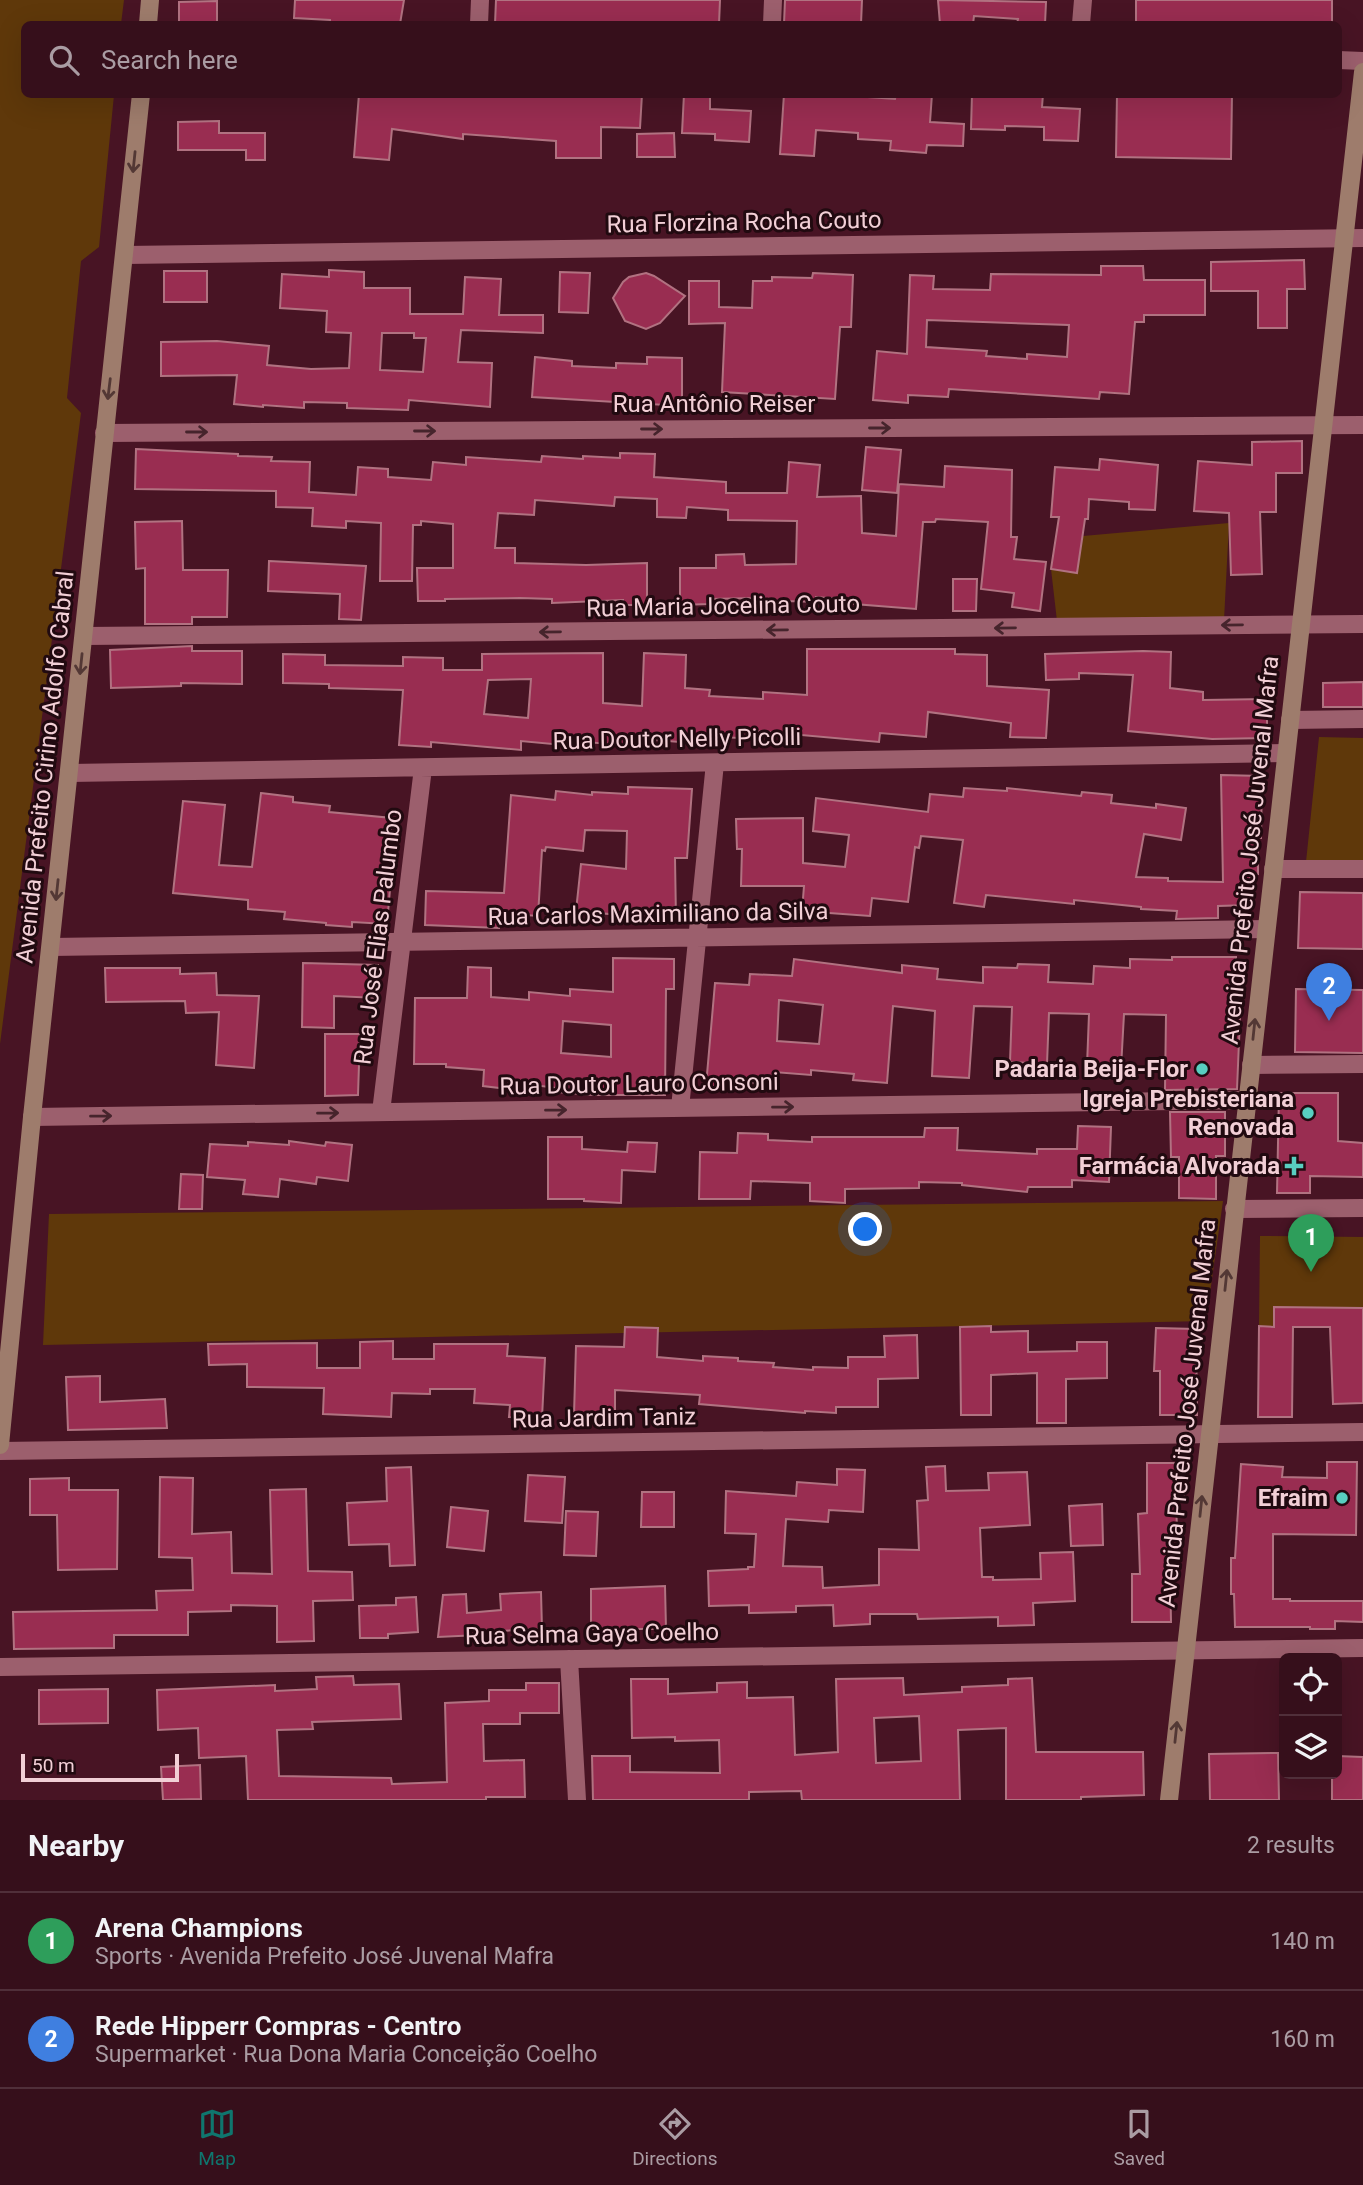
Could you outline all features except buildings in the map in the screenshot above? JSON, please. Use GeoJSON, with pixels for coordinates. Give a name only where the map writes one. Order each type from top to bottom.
{"type":"FeatureCollection","features":[{"type":"Feature","properties":{"kind":"main road"},"geometry":{"type":"LineString","coordinates":[[148,21],[150,0]]}},
{"type":"Feature","properties":{"kind":"main road","name":"Avenida Prefeito José Juvenal Mafra"},"geometry":{"type":"LineString","coordinates":[[1169,1800],[1363,72]]}},
{"type":"Feature","properties":{"kind":"main road","name":"Avenida Prefeito Cirino Adolfo Cabral"},"geometry":{"type":"LineString","coordinates":[[0,1445],[32,1117],[141,98]]}},
{"type":"Feature","properties":{"kind":"street"},"geometry":{"type":"LineString","coordinates":[[479,21],[481,0]]}},
{"type":"Feature","properties":{"kind":"street"},"geometry":{"type":"LineString","coordinates":[[772,21],[773,0]]}},
{"type":"Feature","properties":{"kind":"street"},"geometry":{"type":"LineString","coordinates":[[1081,21],[1083,0]]}},
{"type":"Feature","properties":{"kind":"street"},"geometry":{"type":"LineString","coordinates":[[1342,61],[1363,61]]}},
{"type":"Feature","properties":{"kind":"street","name":"Rua Florzina Rocha Couto"},"geometry":{"type":"LineString","coordinates":[[125,255],[1363,238]]}},
{"type":"Feature","properties":{"kind":"street","name":"Rua Antônio Reiser"},"geometry":{"type":"LineString","coordinates":[[104,433],[1363,425]]}},
{"type":"Feature","properties":{"kind":"street","name":"Rua Maria Jocelina Couto"},"geometry":{"type":"LineString","coordinates":[[84,636],[1363,624]]}},
{"type":"Feature","properties":{"kind":"street"},"geometry":{"type":"LineString","coordinates":[[1290,720],[1363,719]]}},
{"type":"Feature","properties":{"kind":"street","name":"Rua Doutor Nelly Picolli"},"geometry":{"type":"LineString","coordinates":[[70,773],[1286,753]]}},
{"type":"Feature","properties":{"kind":"street"},"geometry":{"type":"LineString","coordinates":[[680,1108],[715,763]]}},
{"type":"Feature","properties":{"kind":"street","name":"Rua José Elias Palumbo"},"geometry":{"type":"LineString","coordinates":[[381,1112],[423,768]]}},
{"type":"Feature","properties":{"kind":"street"},"geometry":{"type":"LineString","coordinates":[[1273,869],[1363,869]]}},
{"type":"Feature","properties":{"kind":"street","name":"Rua Carlos Maximiliano da Silva"},"geometry":{"type":"LineString","coordinates":[[51,947],[1266,929]]}},
{"type":"Feature","properties":{"kind":"street"},"geometry":{"type":"LineString","coordinates":[[1251,1065],[1363,1064]]}},
{"type":"Feature","properties":{"kind":"street","name":"Rua Doutor Lauro Consoni"},"geometry":{"type":"LineString","coordinates":[[32,1117],[1247,1100]]}},
{"type":"Feature","properties":{"kind":"street"},"geometry":{"type":"LineString","coordinates":[[1234,1209],[1363,1208]]}},
{"type":"Feature","properties":{"kind":"street","name":"Rua Jardim Taniz"},"geometry":{"type":"LineString","coordinates":[[0,1451],[1363,1432]]}},
{"type":"Feature","properties":{"kind":"street","name":"Rua Selma Gaya Coelho"},"geometry":{"type":"LineString","coordinates":[[0,1667],[1363,1648]]}},
{"type":"Feature","properties":{"kind":"street"},"geometry":{"type":"LineString","coordinates":[[569,1659],[577,1800]]}},
{"type":"Feature","properties":{"kind":"shaded area"},"geometry":{"type":"Polygon","coordinates":[[[0,0],[124,0],[121,21],[21,21],[21,98],[114,98],[99,247],[81,261],[67,398],[81,413],[0,1044],[0,0]]]}},
{"type":"Feature","properties":{"kind":"shaded area"},"geometry":{"type":"Polygon","coordinates":[[[1229,523],[1224,620],[1057,621],[1051,569],[1077,572],[1083,536],[1229,523]]]}},
{"type":"Feature","properties":{"kind":"shaded area"},"geometry":{"type":"Polygon","coordinates":[[[1319,737],[1363,738],[1363,862],[1306,862],[1319,737]]]}},
{"type":"Feature","properties":{"kind":"shaded area"},"geometry":{"type":"Polygon","coordinates":[[[1223,1201],[1206,1321],[43,1345],[49,1214],[1223,1201]]]}},
{"type":"Feature","properties":{"kind":"shaded area"},"geometry":{"type":"Polygon","coordinates":[[[1260,1236],[1363,1237],[1363,1308],[1274,1307],[1274,1327],[1259,1326],[1260,1236]]]}},
{"type":"Feature","properties":{"kind":"place","name":"Rede Hipperr Compras - Centro"},"geometry":{"type":"Point","coordinates":[1329,1021]}},
{"type":"Feature","properties":{"kind":"place","name":"Padaria Beija-Flor"},"geometry":{"type":"Point","coordinates":[1202,1069]}},
{"type":"Feature","properties":{"kind":"place","name":"Igreja Prebisteriana Renovada"},"geometry":{"type":"Point","coordinates":[1308,1113]}},
{"type":"Feature","properties":{"kind":"place","name":"Farmácia Alvorada"},"geometry":{"type":"Point","coordinates":[1294,1166]}},
{"type":"Feature","properties":{"kind":"place","name":"Arena Champions"},"geometry":{"type":"Point","coordinates":[1311,1272]}},
{"type":"Feature","properties":{"kind":"place","name":"Efraim"},"geometry":{"type":"Point","coordinates":[1342,1498]}}]}
